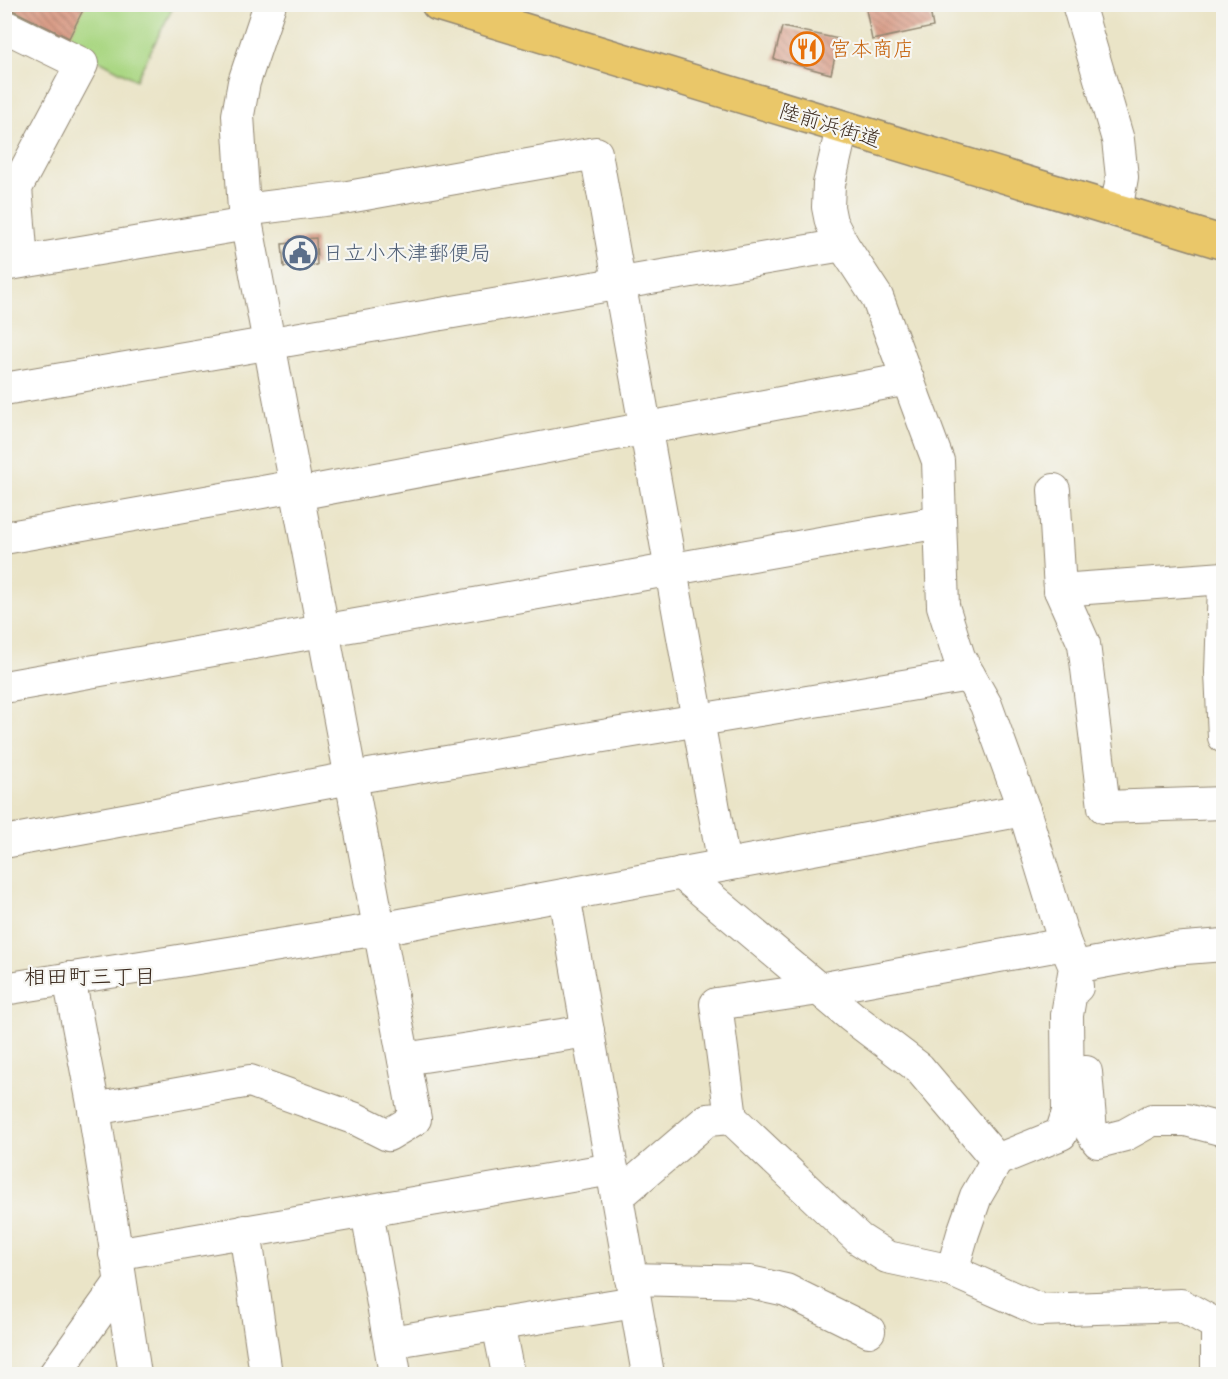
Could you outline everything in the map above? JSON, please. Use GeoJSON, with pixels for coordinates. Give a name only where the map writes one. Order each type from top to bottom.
{"type":"FeatureCollection","features":[{"type":"Feature","properties":{"kind":"highway","name":"陸前浜街道"},"geometry":{"type":"LineString","coordinates":[[438,4],[1224,243]]}},
{"type":"Feature","properties":{"kind":"street"},"geometry":{"type":"LineString","coordinates":[[94,1109],[250,1081],[356,1119],[388,1135],[415,1119],[246,217],[238,115],[244,82],[270,4]]}},
{"type":"Feature","properties":{"kind":"street"},"geometry":{"type":"LineString","coordinates":[[1078,4],[1118,141],[1122,177],[1116,211]]}},
{"type":"Feature","properties":{"kind":"street"},"geometry":{"type":"LineString","coordinates":[[4,26],[82,64],[16,188],[13,263],[348,197],[596,153],[724,865]]}},
{"type":"Feature","properties":{"kind":"street"},"geometry":{"type":"LineString","coordinates":[[842,128],[829,184],[828,207],[831,222],[877,297],[938,461],[943,606],[959,657],[986,705],[1024,810],[1070,956],[1091,1131],[1098,1142],[1125,1135],[1152,1120],[1186,1120],[1224,1130]]}},
{"type":"Feature","properties":{"kind":"street"},"geometry":{"type":"LineString","coordinates":[[4,389],[843,245]]}},
{"type":"Feature","properties":{"kind":"street"},"geometry":{"type":"LineString","coordinates":[[4,538],[297,490],[908,379]]}},
{"type":"Feature","properties":{"kind":"street"},"geometry":{"type":"LineString","coordinates":[[1054,490],[1060,590],[1084,645],[1104,807],[1224,803]]}},
{"type":"Feature","properties":{"kind":"street"},"geometry":{"type":"LineString","coordinates":[[4,687],[940,522]]}},
{"type":"Feature","properties":{"kind":"street"},"geometry":{"type":"LineString","coordinates":[[1060,590],[1224,578]]}},
{"type":"Feature","properties":{"kind":"street"},"geometry":{"type":"LineString","coordinates":[[1224,585],[1222,673],[1224,737]]}},
{"type":"Feature","properties":{"kind":"street"},"geometry":{"type":"LineString","coordinates":[[4,842],[351,778],[969,675]]}},
{"type":"Feature","properties":{"kind":"street"},"geometry":{"type":"LineString","coordinates":[[4,989],[379,929],[1024,810]]}},
{"type":"Feature","properties":{"kind":"street"},"geometry":{"type":"LineString","coordinates":[[681,873],[852,1017],[920,1068],[997,1160]]}},
{"type":"Feature","properties":{"kind":"street"},"geometry":{"type":"LineString","coordinates":[[564,895],[648,1374]]}},
{"type":"Feature","properties":{"kind":"street"},"geometry":{"type":"LineString","coordinates":[[1217,1374],[1217,1324],[1181,1305],[1040,1310],[952,1271],[887,1257],[859,1239],[731,1118],[716,1004],[1070,956],[1224,945]]}},
{"type":"Feature","properties":{"kind":"street"},"geometry":{"type":"LineString","coordinates":[[952,1271],[976,1196],[997,1160],[1061,1134],[1068,1112],[1067,1015],[1070,956]]}},
{"type":"Feature","properties":{"kind":"street"},"geometry":{"type":"LineString","coordinates":[[69,978],[94,1109],[135,1374]]}},
{"type":"Feature","properties":{"kind":"street"},"geometry":{"type":"LineString","coordinates":[[404,1059],[588,1031]]}},
{"type":"Feature","properties":{"kind":"street"},"geometry":{"type":"LineString","coordinates":[[55,1374],[118,1268],[245,1231],[368,1210],[615,1183],[707,1120],[731,1118]]}},
{"type":"Feature","properties":{"kind":"street"},"geometry":{"type":"LineString","coordinates":[[368,1210],[395,1374]]}},
{"type":"Feature","properties":{"kind":"street"},"geometry":{"type":"LineString","coordinates":[[245,1231],[266,1374]]}},
{"type":"Feature","properties":{"kind":"street"},"geometry":{"type":"LineString","coordinates":[[390,1342],[498,1324],[633,1290],[750,1282],[786,1290],[869,1330]]}},
{"type":"Feature","properties":{"kind":"street"},"geometry":{"type":"LineString","coordinates":[[498,1324],[508,1374]]}},
{"type":"Feature","properties":{"kind":"green space"},"geometry":{"type":"Polygon","coordinates":[[[8,4],[174,5],[136,80],[6,10],[8,4]]]}},
{"type":"Feature","properties":{"kind":"building"},"geometry":{"type":"Polygon","coordinates":[[[4,4],[86,4],[69,38],[4,8],[4,4]]]}},
{"type":"Feature","properties":{"kind":"building"},"geometry":{"type":"Polygon","coordinates":[[[865,4],[929,4],[933,27],[872,40],[865,4]]]}},
{"type":"Feature","properties":{"kind":"building","name":"宮本商店"},"geometry":{"type":"Polygon","coordinates":[[[782,27],[839,39],[831,74],[774,59],[782,27]]]}},
{"type":"Feature","properties":{"kind":"building"},"geometry":{"type":"Polygon","coordinates":[[[316,238],[317,265],[284,267],[282,244],[292,243],[291,240],[316,238]]]}},
{"type":"Feature","properties":{"kind":"place","name":"宮本商店"},"geometry":{"type":"Point","coordinates":[807,49]}},
{"type":"Feature","properties":{"kind":"place","name":"日立小木津郵便局"},"geometry":{"type":"Point","coordinates":[300,253]}},
{"type":"Feature","properties":{"kind":"district","name":"相田町三丁目"},"geometry":{"type":"Point","coordinates":[90,976]}}]}
